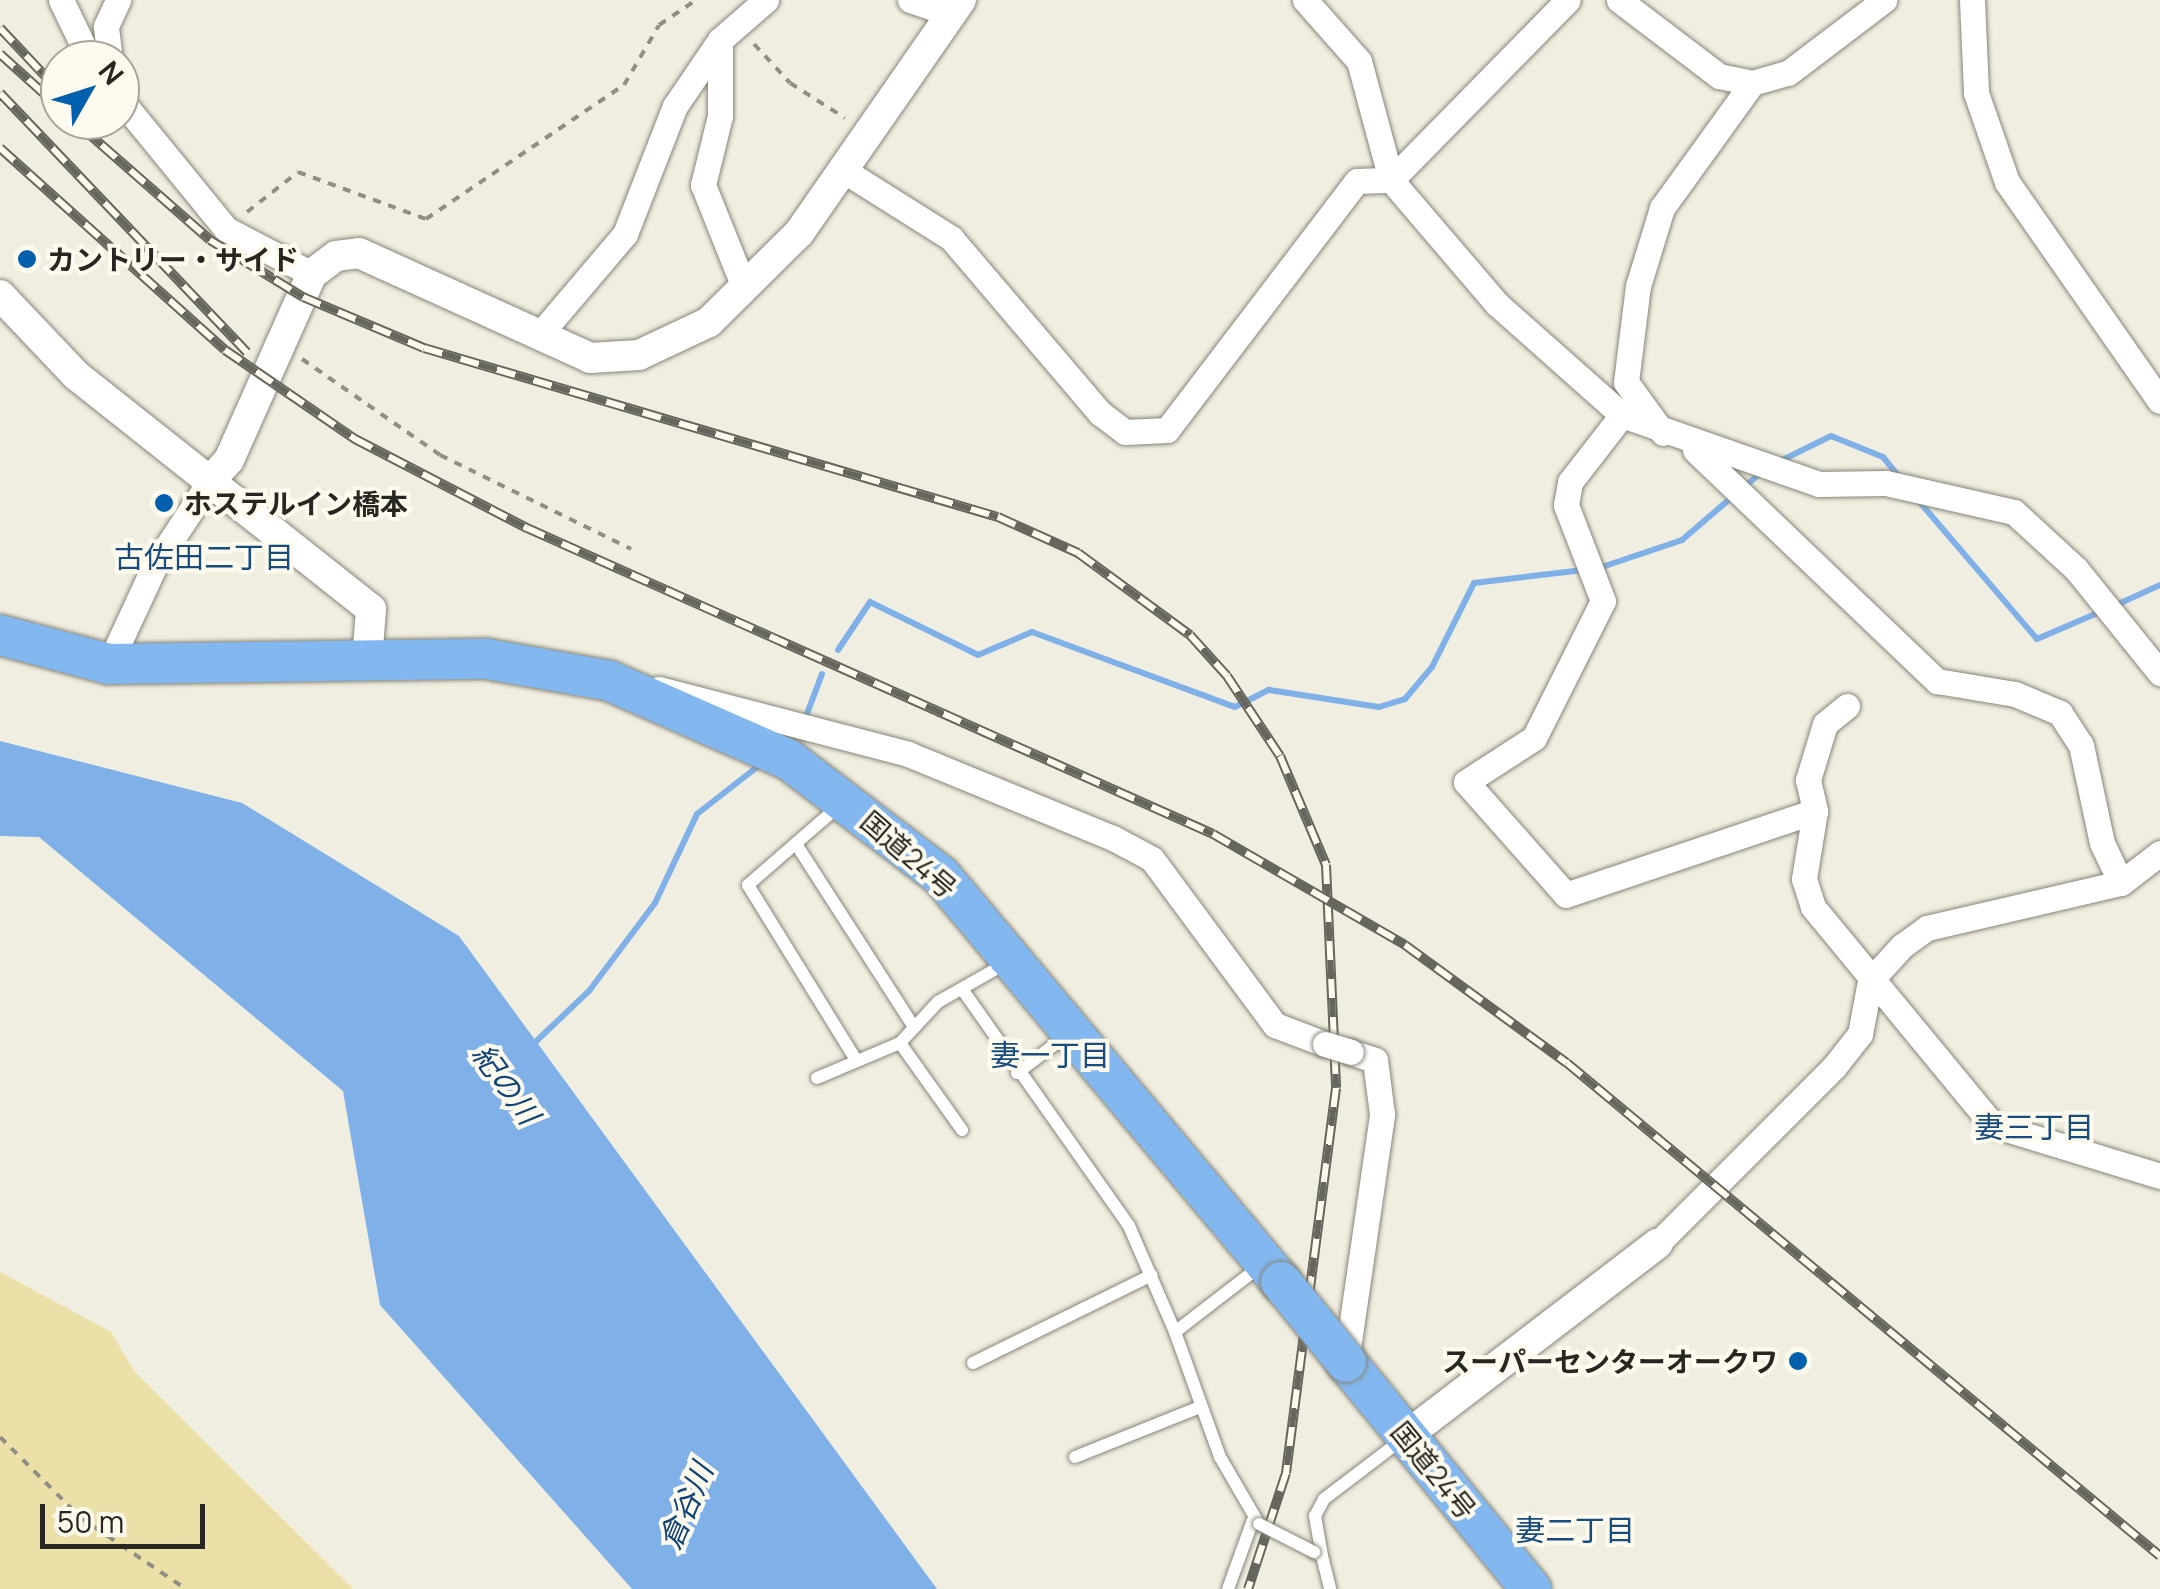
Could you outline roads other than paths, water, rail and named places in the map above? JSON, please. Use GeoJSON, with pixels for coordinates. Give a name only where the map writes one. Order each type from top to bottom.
{"type":"FeatureCollection","features":[{"type":"Feature","properties":{"kind":"highway","name":"国道24号"},"geometry":{"type":"LineString","coordinates":[[0,635],[109,664],[487,659],[629,688],[789,760],[941,876],[1014,958],[1346,1362],[1524,1586]]}},
{"type":"Feature","properties":{"kind":"street"},"geometry":{"type":"LineString","coordinates":[[61,0],[80,40]]}},
{"type":"Feature","properties":{"kind":"street"},"geometry":{"type":"LineString","coordinates":[[108,40],[106,26],[118,0]]}},
{"type":"Feature","properties":{"kind":"street"},"geometry":{"type":"LineString","coordinates":[[541,332],[625,234],[675,106],[728,33],[766,0]]}},
{"type":"Feature","properties":{"kind":"street"},"geometry":{"type":"LineString","coordinates":[[109,664],[155,565],[228,460],[312,274],[323,260],[359,253],[541,332],[590,358],[639,354],[708,322],[798,234],[956,7],[910,0]]}},
{"type":"Feature","properties":{"kind":"street"},"geometry":{"type":"LineString","coordinates":[[1305,0],[1360,61],[1391,180],[1496,304],[1622,415],[1690,445],[1818,484],[1886,483],[2014,512],[2076,568],[2160,674]]}},
{"type":"Feature","properties":{"kind":"street"},"geometry":{"type":"LineString","coordinates":[[848,162],[951,238],[1125,432],[1168,430],[1357,181],[1391,180],[1568,0]]}},
{"type":"Feature","properties":{"kind":"street"},"geometry":{"type":"LineString","coordinates":[[1619,0],[1718,76],[1752,83],[1788,72],[1884,0]]}},
{"type":"Feature","properties":{"kind":"street"},"geometry":{"type":"LineString","coordinates":[[1972,0],[1976,93],[2007,182],[2160,401]]}},
{"type":"Feature","properties":{"kind":"street"},"geometry":{"type":"LineString","coordinates":[[728,33],[720,116],[703,185],[744,287]]}},
{"type":"Feature","properties":{"kind":"street"},"geometry":{"type":"LineString","coordinates":[[1664,433],[1626,382],[1638,286],[1662,208],[1752,83]]}},
{"type":"Feature","properties":{"kind":"street"},"geometry":{"type":"LineString","coordinates":[[140,120],[226,229],[312,274]]}},
{"type":"Feature","properties":{"kind":"street"},"geometry":{"type":"LineString","coordinates":[[0,294],[77,376],[371,609],[367,661]]}},
{"type":"Feature","properties":{"kind":"street"},"geometry":{"type":"LineString","coordinates":[[1622,415],[1570,482],[1566,505],[1603,602],[1534,738],[1466,782],[1566,895],[1815,811]]}},
{"type":"Feature","properties":{"kind":"street"},"geometry":{"type":"LineString","coordinates":[[1690,445],[1937,681],[2016,694],[2060,713],[2081,745],[2102,843],[2121,883]]}},
{"type":"Feature","properties":{"kind":"street"},"geometry":{"type":"LineString","coordinates":[[629,688],[724,702],[810,732],[908,754],[1152,859],[1275,1025],[1375,1060],[1382,1114],[1346,1362]]}},
{"type":"Feature","properties":{"kind":"street"},"geometry":{"type":"LineString","coordinates":[[1847,706],[1825,724],[1808,780],[1815,811],[1809,893],[1870,981],[1992,1125],[2160,1176]]}},
{"type":"Feature","properties":{"kind":"street"},"geometry":{"type":"LineString","coordinates":[[1406,1436],[1658,1243],[1834,1067],[1860,1034],[1870,981],[1928,928],[2121,883],[2160,853]]}},
{"type":"Feature","properties":{"kind":"lane"},"geometry":{"type":"LineString","coordinates":[[846,800],[748,885],[856,1060]]}},
{"type":"Feature","properties":{"kind":"lane"},"geometry":{"type":"LineString","coordinates":[[796,844],[914,1028]]}},
{"type":"Feature","properties":{"kind":"lane"},"geometry":{"type":"LineString","coordinates":[[817,1078],[900,1043],[962,989],[1014,958]]}},
{"type":"Feature","properties":{"kind":"lane"},"geometry":{"type":"LineString","coordinates":[[962,989],[1017,1074],[1129,1226],[1176,1332],[1200,1407],[1256,1522],[1318,1554]]}},
{"type":"Feature","properties":{"kind":"lane"},"geometry":{"type":"LineString","coordinates":[[1017,1074],[1073,1031]]}},
{"type":"Feature","properties":{"kind":"lane"},"geometry":{"type":"LineString","coordinates":[[900,1043],[962,1130]]}},
{"type":"Feature","properties":{"kind":"lane"},"geometry":{"type":"LineString","coordinates":[[1176,1332],[1272,1273]]}},
{"type":"Feature","properties":{"kind":"lane"},"geometry":{"type":"LineString","coordinates":[[973,1363],[1152,1275]]}},
{"type":"Feature","properties":{"kind":"lane"},"geometry":{"type":"LineString","coordinates":[[1075,1457],[1200,1407]]}},
{"type":"Feature","properties":{"kind":"lane"},"geometry":{"type":"LineString","coordinates":[[1330,1589],[1318,1554],[1316,1516],[1324,1499],[1406,1436]]}},
{"type":"Feature","properties":{"kind":"lane"},"geometry":{"type":"LineString","coordinates":[[1228,1589],[1256,1522]]}},
{"type":"Feature","properties":{"kind":"water"},"geometry":{"type":"Polygon","coordinates":[[[0,741],[242,803],[459,936],[937,1589],[632,1589],[380,1305],[343,1091],[39,837],[0,836],[0,741]]]}},
{"type":"Feature","properties":{"kind":"waterway"},"geometry":{"type":"LineString","coordinates":[[1778,462],[1831,436],[1883,457],[1900,478]]}},
{"type":"Feature","properties":{"kind":"waterway"},"geometry":{"type":"LineString","coordinates":[[1742,489],[1763,471]]}},
{"type":"Feature","properties":{"kind":"waterway"},"geometry":{"type":"LineString","coordinates":[[1596,569],[1682,540],[1732,497]]}},
{"type":"Feature","properties":{"kind":"waterway"},"geometry":{"type":"LineString","coordinates":[[1917,499],[2037,639],[2100,612]]}},
{"type":"Feature","properties":{"kind":"waterway"},"geometry":{"type":"LineString","coordinates":[[838,650],[870,602],[978,655],[1032,632],[1235,707],[1269,690],[1379,707],[1405,699],[1432,667],[1474,583],[1583,570]]}},
{"type":"Feature","properties":{"kind":"waterway"},"geometry":{"type":"LineString","coordinates":[[2116,605],[2160,585]]}},
{"type":"Feature","properties":{"kind":"waterway"},"geometry":{"type":"LineString","coordinates":[[805,719],[822,674]]}},
{"type":"Feature","properties":{"kind":"waterway"},"geometry":{"type":"LineString","coordinates":[[527,1050],[589,991],[655,903],[697,814],[761,764]]}},
{"type":"Feature","properties":{"kind":"railway"},"geometry":{"type":"LineString","coordinates":[[0,28],[40,71]]}},
{"type":"Feature","properties":{"kind":"railway"},"geometry":{"type":"LineString","coordinates":[[0,54],[40,90]]}},
{"type":"Feature","properties":{"kind":"railway"},"geometry":{"type":"LineString","coordinates":[[0,93],[247,352]]}},
{"type":"Feature","properties":{"kind":"railway"},"geometry":{"type":"LineString","coordinates":[[96,140],[210,240],[303,297],[424,348],[998,517],[1078,553],[1190,635],[1227,676],[1280,756],[1326,865],[1336,1088],[1286,1473],[1248,1589]]}},
{"type":"Feature","properties":{"kind":"railway"},"geometry":{"type":"LineString","coordinates":[[0,148],[225,350],[355,439],[527,528],[1213,834],[1405,945],[1567,1063],[2160,1556]]}},
{"type":"Feature","properties":{"kind":"place","name":"カントリー・サイド"},"geometry":{"type":"Point","coordinates":[27,259]}},
{"type":"Feature","properties":{"kind":"place","name":"ホステルイン橋本"},"geometry":{"type":"Point","coordinates":[164,503]}},
{"type":"Feature","properties":{"kind":"place","name":"スーパーセンターオークワ"},"geometry":{"type":"Point","coordinates":[1798,1361]}},
{"type":"Feature","properties":{"kind":"district","name":"古佐田二丁目"},"geometry":{"type":"Point","coordinates":[204,557]}},
{"type":"Feature","properties":{"kind":"district","name":"妻一丁目"},"geometry":{"type":"Point","coordinates":[1050,1055]}},
{"type":"Feature","properties":{"kind":"district","name":"妻三丁目"},"geometry":{"type":"Point","coordinates":[2034,1127]}},
{"type":"Feature","properties":{"kind":"district","name":"妻二丁目"},"geometry":{"type":"Point","coordinates":[1575,1530]}},
{"type":"Feature","properties":{"kind":"water label","name":"紀の川"},"geometry":{"type":"Point","coordinates":[506,1084]}},
{"type":"Feature","properties":{"kind":"water label","name":"倉谷川"},"geometry":{"type":"Point","coordinates":[686,1506]}}]}
